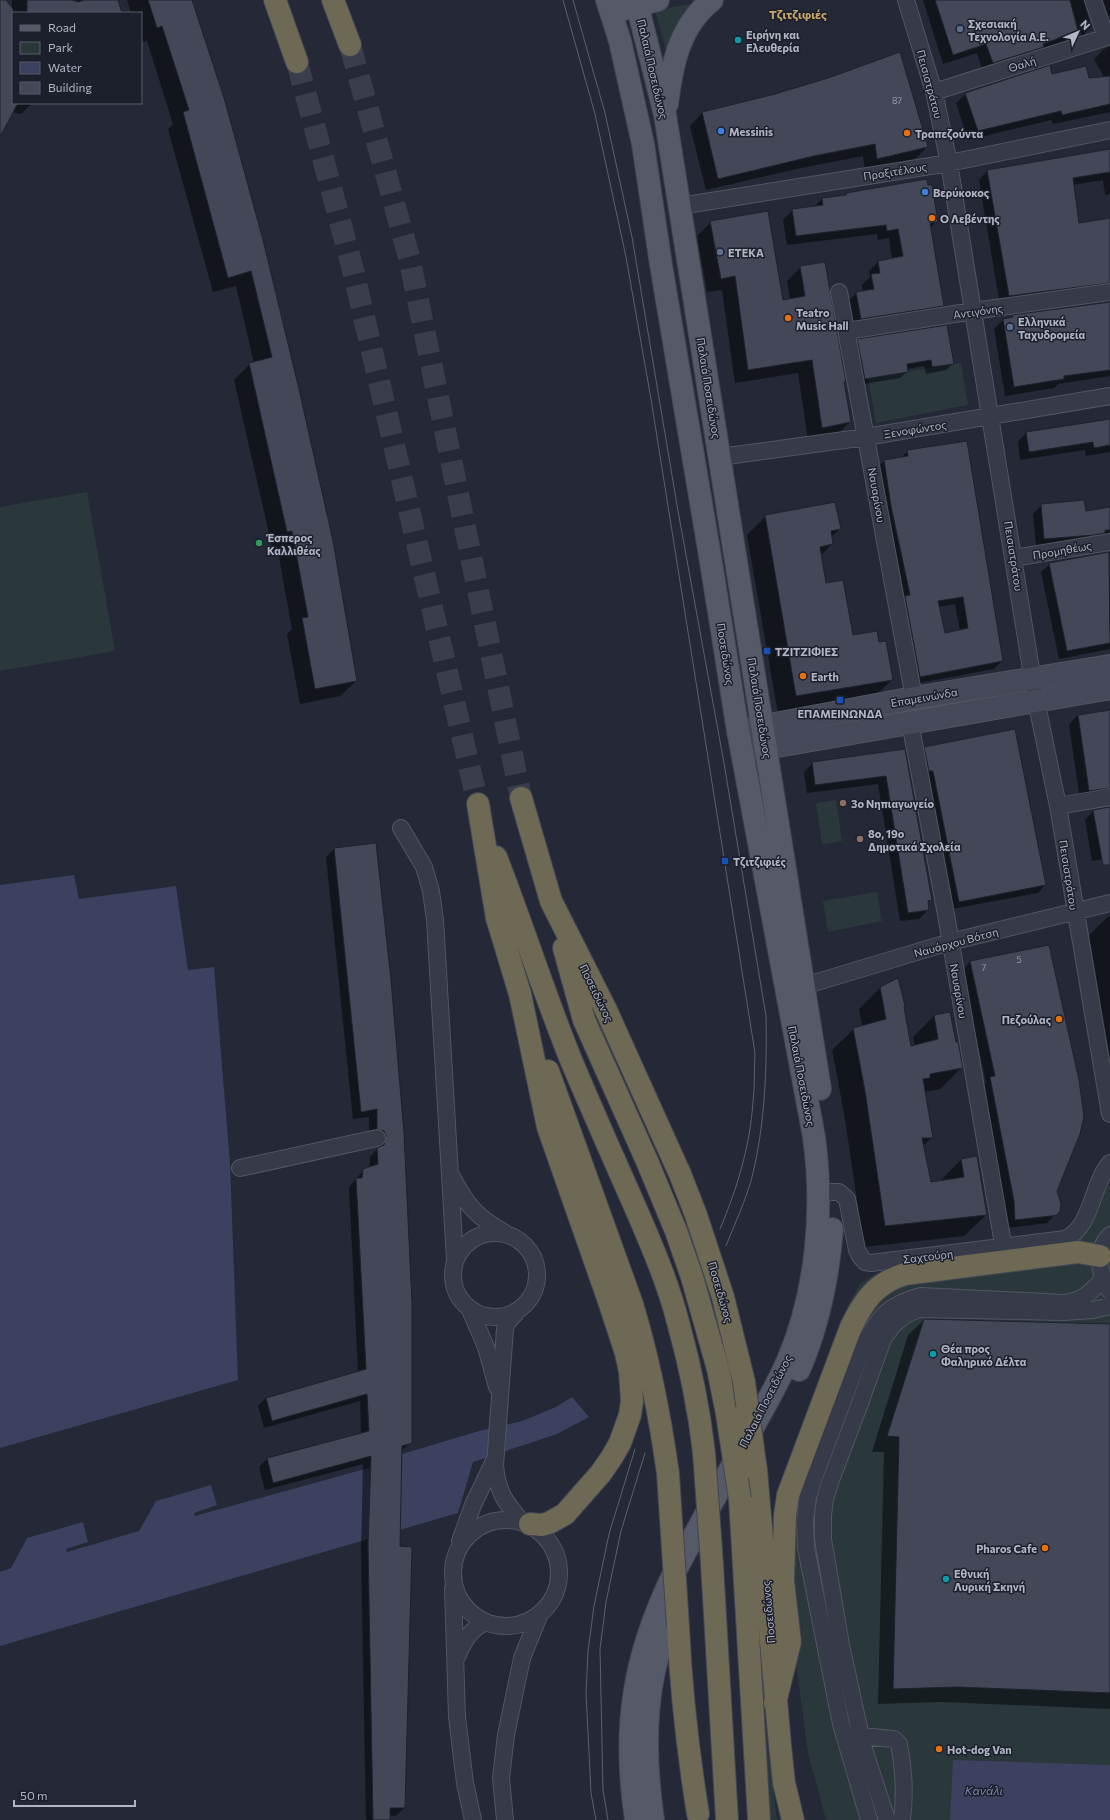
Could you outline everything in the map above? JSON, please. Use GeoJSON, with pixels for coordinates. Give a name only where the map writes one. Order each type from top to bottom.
{"type":"FeatureCollection","features":[{"type":"Feature","properties":{"kind":"highway"},"geometry":{"type":"LineString","coordinates":[[275,0],[297,62]]}},
{"type":"Feature","properties":{"kind":"highway"},"geometry":{"type":"LineString","coordinates":[[333,0],[350,45]]}},
{"type":"Feature","properties":{"kind":"highway","name":"Ποσειδώνος"},"geometry":{"type":"LineString","coordinates":[[521,798],[551,901],[606,1010],[680,1174],[696,1215],[723,1297],[744,1382],[756,1470],[775,1703],[784,1782],[793,1820]]}},
{"type":"Feature","properties":{"kind":"highway"},"geometry":{"type":"LineString","coordinates":[[698,1814],[680,1671],[668,1474],[662,1426],[654,1383],[636,1317],[520,994],[496,918],[480,810],[569,1053],[648,1238],[664,1278],[678,1321],[700,1411],[712,1564],[727,1820]]}},
{"type":"Feature","properties":{"kind":"highway"},"geometry":{"type":"LineString","coordinates":[[551,901],[584,1020],[647,1161],[676,1231],[692,1277],[718,1369],[727,1414],[740,1499],[759,1820]]}},
{"type":"Feature","properties":{"kind":"highway"},"geometry":{"type":"LineString","coordinates":[[520,994],[548,1126],[626,1353],[631,1387],[630,1415],[626,1430],[616,1450],[601,1473],[571,1508],[560,1518],[542,1525],[526,1523]]}},
{"type":"Feature","properties":{"kind":"highway"},"geometry":{"type":"LineString","coordinates":[[775,1703],[790,1642],[783,1581],[785,1515],[788,1495],[851,1327],[859,1310],[871,1293],[892,1278],[905,1274],[1005,1254],[1078,1252],[1100,1256]]}},
{"type":"Feature","properties":{"kind":"main road"},"geometry":{"type":"LineString","coordinates":[[665,115],[671,69],[679,47],[696,15],[712,0]]}},
{"type":"Feature","properties":{"kind":"main road"},"geometry":{"type":"LineString","coordinates":[[644,2],[609,6],[630,84],[643,144],[676,355],[710,556],[735,551]]}},
{"type":"Feature","properties":{"kind":"main road","name":"Παλαιά Ποσειδώνος"},"geometry":{"type":"LineString","coordinates":[[644,2],[680,206],[804,986],[822,1104],[829,1162],[832,1226],[824,1294],[806,1354],[781,1407],[689,1578],[673,1610],[659,1648],[652,1678],[646,1736],[647,1769],[653,1820]]}},
{"type":"Feature","properties":{"kind":"main road"},"geometry":{"type":"LineString","coordinates":[[676,355],[703,351]]}},
{"type":"Feature","properties":{"kind":"main road","name":"Ποσειδώνος"},"geometry":{"type":"LineString","coordinates":[[710,556],[742,752]]}},
{"type":"Feature","properties":{"kind":"main road","name":"Επαμεινώνδα"},"geometry":{"type":"LineString","coordinates":[[742,752],[765,737],[914,698],[1110,666]]}},
{"type":"Feature","properties":{"kind":"main road","name":"Επαμεινώνδα"},"geometry":{"type":"LineString","coordinates":[[738,731],[765,737],[910,722],[1110,688]]}},
{"type":"Feature","properties":{"kind":"main road","name":"Παλαιά Ποσειδώνος"},"geometry":{"type":"LineString","coordinates":[[636,1820],[630,1769],[629,1739],[634,1690],[646,1640],[661,1600],[674,1573],[788,1359],[801,1320],[809,1287],[817,1234],[819,1194],[814,1137],[742,752]]}},
{"type":"Feature","properties":{"kind":"street","name":"Πεισιστράτου"},"geometry":{"type":"LineString","coordinates":[[906,0],[934,92],[949,163],[1036,700],[1058,806],[1110,1114]]}},
{"type":"Feature","properties":{"kind":"street"},"geometry":{"type":"LineString","coordinates":[[1093,0],[1108,36]]}},
{"type":"Feature","properties":{"kind":"street","name":"Θαλή"},"geometry":{"type":"LineString","coordinates":[[934,92],[1108,36]]}},
{"type":"Feature","properties":{"kind":"street","name":"Πραξιτέλους"},"geometry":{"type":"LineString","coordinates":[[680,206],[949,163],[1110,130]]}},
{"type":"Feature","properties":{"kind":"street","name":"Ναυαρίνου"},"geometry":{"type":"LineString","coordinates":[[839,292],[914,698]]}},
{"type":"Feature","properties":{"kind":"street","name":"Αντιγόνης"},"geometry":{"type":"LineString","coordinates":[[847,331],[973,311],[1110,292]]}},
{"type":"Feature","properties":{"kind":"street","name":"Ξενοφώντος"},"geometry":{"type":"LineString","coordinates":[[720,457],[866,437],[1110,396]]}},
{"type":"Feature","properties":{"kind":"street","name":"Προμηθέως"},"geometry":{"type":"LineString","coordinates":[[1014,558],[1110,542]]}},
{"type":"Feature","properties":{"kind":"street","name":"Ναυαρίνου"},"geometry":{"type":"LineString","coordinates":[[910,722],[1005,1254]]}},
{"type":"Feature","properties":{"kind":"street"},"geometry":{"type":"LineString","coordinates":[[1058,806],[1110,797]]}},
{"type":"Feature","properties":{"kind":"street"},"geometry":{"type":"LineString","coordinates":[[401,828],[424,866],[431,891],[435,920],[455,1260],[452,1274],[454,1288],[460,1300],[470,1310],[481,1316],[493,1318],[505,1317],[526,1305],[533,1295],[537,1284],[537,1271],[534,1259],[528,1249],[519,1240],[484,1221],[471,1208],[450,1172]]}},
{"type":"Feature","properties":{"kind":"street","name":"Ναυάρχου Βότση"},"geometry":{"type":"LineString","coordinates":[[804,986],[950,942],[1110,903]]}},
{"type":"Feature","properties":{"kind":"street"},"geometry":{"type":"LineString","coordinates":[[240,1168],[377,1138]]}},
{"type":"Feature","properties":{"kind":"street","name":"Σαχτούρη"},"geometry":{"type":"LineString","coordinates":[[831,1192],[839,1192],[847,1199],[857,1250],[866,1262],[1005,1254],[1065,1239],[1075,1235],[1083,1223],[1104,1171],[1110,1163]]}},
{"type":"Feature","properties":{"kind":"street"},"geometry":{"type":"LineString","coordinates":[[455,1260],[461,1249],[471,1240],[483,1235],[496,1233],[508,1235]]}},
{"type":"Feature","properties":{"kind":"street"},"geometry":{"type":"LineString","coordinates":[[869,1820],[841,1724],[806,1548],[805,1521],[808,1497],[815,1475],[864,1345],[872,1330],[885,1312],[901,1301],[921,1296],[1065,1303],[1079,1300],[1094,1288],[1106,1285],[1100,1265],[1100,1256],[1105,1240],[1110,1235]]}},
{"type":"Feature","properties":{"kind":"street"},"geometry":{"type":"LineString","coordinates":[[887,1820],[861,1736],[828,1574],[823,1539],[823,1515],[831,1480],[860,1406],[883,1339],[893,1325],[907,1314],[919,1309],[1063,1312],[1093,1310],[1110,1306]]}},
{"type":"Feature","properties":{"kind":"street"},"geometry":{"type":"LineString","coordinates":[[470,1310],[486,1347],[501,1398]]}},
{"type":"Feature","properties":{"kind":"street"},"geometry":{"type":"LineString","coordinates":[[505,1820],[501,1778],[506,1735],[522,1658],[539,1616],[550,1604],[557,1590],[560,1575],[558,1560],[553,1545],[543,1533],[526,1523],[504,1501],[498,1485],[496,1456],[505,1329],[507,1323],[516,1312]]}},
{"type":"Feature","properties":{"kind":"street"},"geometry":{"type":"LineString","coordinates":[[473,1820],[465,1782],[457,1716],[452,1572],[456,1555],[473,1505],[496,1456]]}},
{"type":"Feature","properties":{"kind":"street"},"geometry":{"type":"LineString","coordinates":[[456,1555],[463,1540],[475,1529],[489,1522],[505,1519],[526,1523]]}},
{"type":"Feature","properties":{"kind":"street"},"geometry":{"type":"LineString","coordinates":[[452,1572],[455,1588],[462,1602],[472,1614],[486,1622],[502,1626],[522,1624],[539,1616]]}},
{"type":"Feature","properties":{"kind":"street"},"geometry":{"type":"LineString","coordinates":[[455,1661],[465,1638],[477,1627],[486,1622]]}},
{"type":"Feature","properties":{"kind":"street"},"geometry":{"type":"LineString","coordinates":[[502,1626],[518,1640],[522,1658]]}},
{"type":"Feature","properties":{"kind":"street"},"geometry":{"type":"LineString","coordinates":[[861,1736],[894,1739],[900,1744],[903,1767],[904,1804],[902,1820]]}},
{"type":"Feature","properties":{"kind":"green space"},"geometry":{"type":"Polygon","coordinates":[[[698,2],[671,46],[666,50],[655,11],[698,2]]]}},
{"type":"Feature","properties":{"kind":"green space"},"geometry":{"type":"Polygon","coordinates":[[[961,363],[968,405],[876,423],[868,378],[961,363]]]}},
{"type":"Feature","properties":{"kind":"green space"},"geometry":{"type":"Polygon","coordinates":[[[87,492],[115,651],[0,671],[0,507],[87,492]]]}},
{"type":"Feature","properties":{"kind":"green space"},"geometry":{"type":"Polygon","coordinates":[[[836,800],[842,841],[822,844],[816,803],[836,800]]]}},
{"type":"Feature","properties":{"kind":"green space"},"geometry":{"type":"Polygon","coordinates":[[[877,892],[882,921],[828,932],[823,901],[877,892]]]}},
{"type":"Feature","properties":{"kind":"green space"},"geometry":{"type":"Polygon","coordinates":[[[1104,1184],[1110,1186],[1110,1820],[826,1820],[808,1753],[793,1641],[795,1450],[848,1305],[860,1284],[875,1274],[906,1265],[1078,1243],[1104,1184]]]}},
{"type":"Feature","properties":{"kind":"green space"},"geometry":{"type":"Polygon","coordinates":[[[764,1669],[768,1745],[777,1820],[768,1820],[762,1743],[761,1670],[764,1669]]]}},
{"type":"Feature","properties":{"kind":"water"},"geometry":{"type":"Polygon","coordinates":[[[74,875],[79,899],[176,886],[188,970],[214,967],[230,1163],[238,1380],[0,1448],[0,885],[74,875]]]}},
{"type":"Feature","properties":{"kind":"water"},"geometry":{"type":"Polygon","coordinates":[[[572,1397],[589,1417],[557,1434],[473,1462],[458,1513],[0,1646],[0,1572],[11,1568],[27,1538],[83,1522],[88,1542],[66,1549],[67,1552],[139,1531],[156,1501],[211,1485],[217,1505],[194,1513],[195,1516],[401,1459],[402,1454],[479,1431],[522,1421],[556,1407],[572,1397]]]}},
{"type":"Feature","properties":{"kind":"water","name":"Κανάλι"},"geometry":{"type":"Polygon","coordinates":[[[953,1760],[1110,1765],[1110,1820],[950,1820],[953,1760]]]}},
{"type":"Feature","properties":{"kind":"building"},"geometry":{"type":"Polygon","coordinates":[[[0,0],[6,0],[13,9],[12,104],[17,104],[0,137],[0,0]]]}},
{"type":"Feature","properties":{"kind":"building"},"geometry":{"type":"Polygon","coordinates":[[[27,0],[71,0],[78,2],[84,0],[118,0],[122,12],[27,12],[27,0]]]}},
{"type":"Feature","properties":{"kind":"building"},"geometry":{"type":"Polygon","coordinates":[[[148,0],[192,0],[225,101],[263,240],[299,389],[333,541],[357,681],[315,689],[302,618],[308,617],[292,531],[287,532],[249,363],[272,357],[251,271],[228,278],[183,112],[189,110],[162,26],[157,28],[148,0]]]}},
{"type":"Feature","properties":{"kind":"building"},"geometry":{"type":"Polygon","coordinates":[[[935,0],[1070,0],[1078,31],[1043,44],[1044,47],[993,63],[986,44],[953,55],[935,0]]]}},
{"type":"Feature","properties":{"kind":"building"},"geometry":{"type":"Polygon","coordinates":[[[900,52],[928,147],[877,159],[875,144],[814,156],[718,179],[702,112],[775,94],[828,78],[900,52]]]}},
{"type":"Feature","properties":{"kind":"building"},"geometry":{"type":"Polygon","coordinates":[[[1050,65],[1052,74],[1086,66],[1089,78],[1110,76],[1110,104],[1062,115],[1061,111],[978,131],[965,93],[1050,65]]]}},
{"type":"Feature","properties":{"kind":"building"},"geometry":{"type":"Polygon","coordinates":[[[1110,149],[1110,172],[1073,178],[1079,223],[1110,218],[1110,283],[1009,296],[987,170],[1110,149]]]}},
{"type":"Feature","properties":{"kind":"building"},"geometry":{"type":"Polygon","coordinates":[[[927,179],[928,185],[932,185],[938,222],[930,223],[944,306],[861,319],[856,292],[874,289],[871,274],[880,273],[878,261],[903,256],[898,229],[887,231],[886,225],[796,236],[792,209],[823,205],[822,198],[846,195],[846,193],[927,179]]]}},
{"type":"Feature","properties":{"kind":"building","name":"Teatro Music Hall"},"geometry":{"type":"Polygon","coordinates":[[[768,211],[783,300],[805,296],[800,266],[825,262],[846,382],[844,382],[851,422],[822,428],[812,360],[748,370],[735,276],[721,279],[710,221],[768,211]]]}},
{"type":"Feature","properties":{"kind":"building"},"geometry":{"type":"Polygon","coordinates":[[[1110,302],[1110,370],[1064,376],[1064,379],[1014,387],[1003,319],[1013,317],[1012,315],[1110,302]]]}},
{"type":"Feature","properties":{"kind":"building"},"geometry":{"type":"Polygon","coordinates":[[[947,325],[954,364],[932,367],[931,360],[907,364],[908,372],[865,379],[857,339],[947,325]]]}},
{"type":"Feature","properties":{"kind":"building"},"geometry":{"type":"Polygon","coordinates":[[[1110,419],[1110,445],[1094,448],[1093,442],[1029,452],[1026,432],[1110,419]]]}},
{"type":"Feature","properties":{"kind":"building"},"geometry":{"type":"Polygon","coordinates":[[[967,441],[1003,661],[920,677],[905,596],[910,595],[891,506],[884,460],[908,456],[907,450],[967,441]],[[963,597],[938,601],[945,633],[968,628],[963,597]]]}},
{"type":"Feature","properties":{"kind":"building"},"geometry":{"type":"Polygon","coordinates":[[[1084,500],[1086,511],[1110,507],[1110,530],[1105,530],[1105,533],[1094,535],[1044,539],[1041,504],[1084,500]]]}},
{"type":"Feature","properties":{"kind":"building"},"geometry":{"type":"Polygon","coordinates":[[[835,502],[841,529],[831,531],[833,544],[820,547],[826,583],[843,580],[853,635],[877,631],[879,642],[886,641],[893,680],[796,696],[765,515],[835,502]]]}},
{"type":"Feature","properties":{"kind":"building"},"geometry":{"type":"Polygon","coordinates":[[[1109,552],[1110,643],[1067,651],[1049,563],[1109,552]]]}},
{"type":"Feature","properties":{"kind":"building"},"geometry":{"type":"Polygon","coordinates":[[[1110,710],[1110,788],[1089,791],[1078,715],[1110,710]]]}},
{"type":"Feature","properties":{"kind":"building"},"geometry":{"type":"Polygon","coordinates":[[[1015,729],[1046,885],[959,902],[933,771],[929,771],[924,747],[1015,729]]]}},
{"type":"Feature","properties":{"kind":"building"},"geometry":{"type":"Polygon","coordinates":[[[905,749],[932,900],[928,901],[929,910],[908,913],[886,776],[815,785],[812,762],[905,749]]]}},
{"type":"Feature","properties":{"kind":"building"},"geometry":{"type":"Polygon","coordinates":[[[1110,807],[1110,865],[1103,865],[1093,810],[1110,807]]]}},
{"type":"Feature","properties":{"kind":"building"},"geometry":{"type":"Polygon","coordinates":[[[376,843],[391,980],[404,1133],[412,1303],[412,1443],[402,1446],[400,1546],[412,1547],[405,1808],[390,1808],[390,1820],[373,1820],[368,1544],[371,1456],[273,1483],[267,1458],[369,1431],[367,1394],[272,1421],[266,1398],[366,1369],[356,1178],[362,1178],[363,1169],[378,1164],[377,1148],[384,1145],[386,1136],[384,1131],[377,1129],[377,1109],[361,1112],[334,848],[376,843]]]}},
{"type":"Feature","properties":{"kind":"building"},"geometry":{"type":"Polygon","coordinates":[[[1049,945],[1079,1080],[1084,1117],[1080,1134],[1057,1191],[1061,1204],[1060,1211],[1057,1215],[1015,1220],[1014,1201],[990,1077],[995,1076],[970,961],[1049,945]]]}},
{"type":"Feature","properties":{"kind":"building"},"geometry":{"type":"Polygon","coordinates":[[[898,978],[905,1006],[911,1046],[938,1039],[934,1015],[950,1012],[963,1068],[930,1074],[930,1078],[923,1079],[933,1138],[922,1138],[931,1182],[964,1177],[961,1159],[977,1156],[987,1215],[885,1226],[865,1091],[853,1028],[886,1019],[880,987],[898,978]]]}},
{"type":"Feature","properties":{"kind":"building"},"geometry":{"type":"Polygon","coordinates":[[[924,1319],[1110,1324],[1110,1693],[957,1687],[893,1689],[899,1437],[887,1436],[924,1319]]]}},
{"type":"Feature","properties":{"kind":"tunnel"},"geometry":{"type":"LineString","coordinates":[[350,45],[409,257],[521,798]]}},
{"type":"Feature","properties":{"kind":"tunnel"},"geometry":{"type":"LineString","coordinates":[[297,62],[352,266],[478,804]]}},
{"type":"Feature","properties":{"kind":"tram line"},"geometry":{"type":"LineString","coordinates":[[563,0],[595,114],[626,257],[651,399],[755,1053],[754,1096],[746,1151],[737,1183],[720,1229]]}},
{"type":"Feature","properties":{"kind":"tram line"},"geometry":{"type":"LineString","coordinates":[[573,0],[605,113],[632,237],[678,511],[724,763],[766,1016],[764,1097],[760,1137],[747,1194],[726,1246]]}},
{"type":"Feature","properties":{"kind":"tram line"},"geometry":{"type":"LineString","coordinates":[[596,1820],[591,1793],[586,1694],[588,1651],[594,1606],[609,1534],[635,1449]]}},
{"type":"Feature","properties":{"kind":"tram line"},"geometry":{"type":"LineString","coordinates":[[608,1820],[603,1790],[600,1649],[606,1602],[621,1531],[645,1453]]}},
{"type":"Feature","properties":{"kind":"place","name":"Σχεσιακή Τεχνολογία Α.Ε."},"geometry":{"type":"Point","coordinates":[960,29]}},
{"type":"Feature","properties":{"kind":"place","name":"Ειρήνη και Ελευθερία"},"geometry":{"type":"Point","coordinates":[738,40]}},
{"type":"Feature","properties":{"kind":"place","name":"Messinis"},"geometry":{"type":"Point","coordinates":[721,131]}},
{"type":"Feature","properties":{"kind":"place","name":"Τραπεζούντα"},"geometry":{"type":"Point","coordinates":[907,133]}},
{"type":"Feature","properties":{"kind":"place","name":"Βερύκοκος"},"geometry":{"type":"Point","coordinates":[925,192]}},
{"type":"Feature","properties":{"kind":"place","name":"Ο Λεβέντης"},"geometry":{"type":"Point","coordinates":[932,218]}},
{"type":"Feature","properties":{"kind":"place","name":"ΕΤΕΚΑ"},"geometry":{"type":"Point","coordinates":[720,252]}},
{"type":"Feature","properties":{"kind":"place","name":"Teatro Music Hall"},"geometry":{"type":"Point","coordinates":[788,318]}},
{"type":"Feature","properties":{"kind":"place","name":"Ελληνικά Ταχυδρομεία"},"geometry":{"type":"Point","coordinates":[1010,327]}},
{"type":"Feature","properties":{"kind":"place","name":"Έσπερος Καλλιθέας"},"geometry":{"type":"Point","coordinates":[259,543]}},
{"type":"Feature","properties":{"kind":"place","name":"ΤΖΙΤΖΙΦΙΕΣ"},"geometry":{"type":"Point","coordinates":[767,651]}},
{"type":"Feature","properties":{"kind":"place","name":"Earth"},"geometry":{"type":"Point","coordinates":[803,676]}},
{"type":"Feature","properties":{"kind":"place","name":"ΕΠΑΜΕΙΝΩΝΔΑ"},"geometry":{"type":"Point","coordinates":[840,700]}},
{"type":"Feature","properties":{"kind":"place","name":"3ο Νηπιαγωγείο"},"geometry":{"type":"Point","coordinates":[843,803]}},
{"type":"Feature","properties":{"kind":"place","name":"8ο, 19ο Δημοτικά Σχολεία"},"geometry":{"type":"Point","coordinates":[860,839]}},
{"type":"Feature","properties":{"kind":"place","name":"Τζιτζιφιές"},"geometry":{"type":"Point","coordinates":[725,861]}},
{"type":"Feature","properties":{"kind":"place","name":"Πεζούλας"},"geometry":{"type":"Point","coordinates":[1059,1019]}},
{"type":"Feature","properties":{"kind":"place","name":"Θέα προς Φαληρικό Δέλτα"},"geometry":{"type":"Point","coordinates":[933,1354]}},
{"type":"Feature","properties":{"kind":"place","name":"Pharos Cafe"},"geometry":{"type":"Point","coordinates":[1045,1548]}},
{"type":"Feature","properties":{"kind":"place","name":"Εθνική Λυρική Σκηνή"},"geometry":{"type":"Point","coordinates":[946,1579]}},
{"type":"Feature","properties":{"kind":"place","name":"Hot-dog Van"},"geometry":{"type":"Point","coordinates":[939,1749]}},
{"type":"Feature","properties":{"kind":"district","name":"Τζιτζιφιές"},"geometry":{"type":"Point","coordinates":[798,14]}}]}
